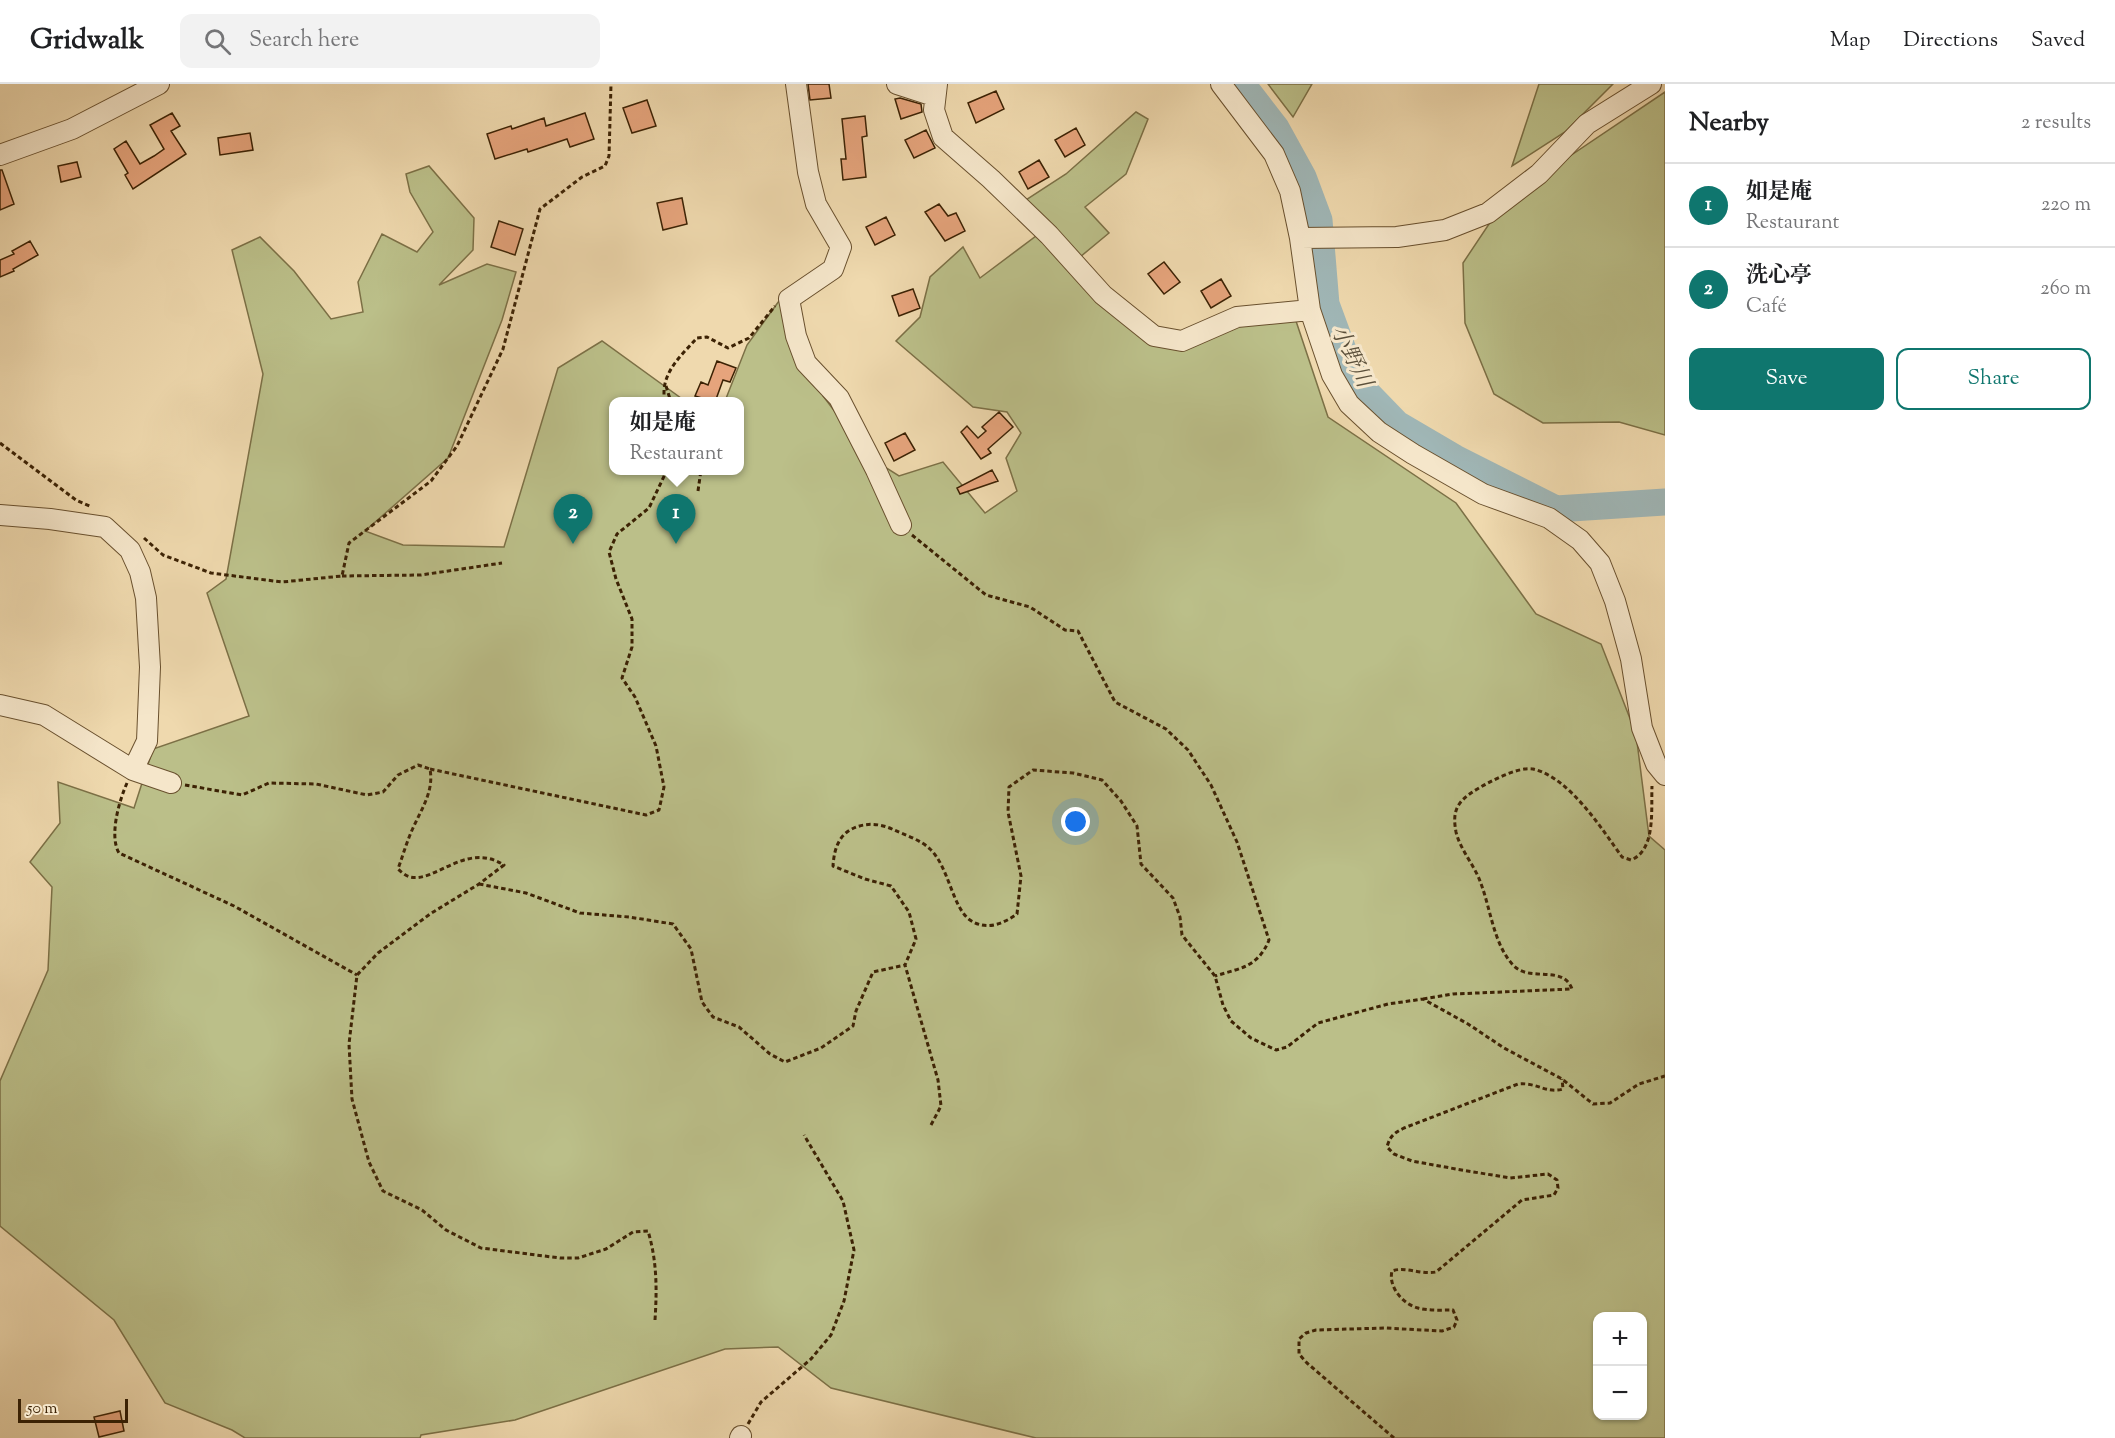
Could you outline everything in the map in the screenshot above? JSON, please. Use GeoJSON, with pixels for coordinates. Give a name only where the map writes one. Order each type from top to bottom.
{"type":"FeatureCollection","features":[{"type":"Feature","properties":{"kind":"street"},"geometry":{"type":"LineString","coordinates":[[0,155],[72,129],[159,84]]}},
{"type":"Feature","properties":{"kind":"street"},"geometry":{"type":"LineString","coordinates":[[796,84],[808,172],[816,204],[841,247],[833,269],[789,299],[796,336],[806,363],[839,398],[876,470],[900,525]]}},
{"type":"Feature","properties":{"kind":"street"},"geometry":{"type":"LineString","coordinates":[[897,84],[936,90],[934,110],[943,137],[1049,235],[1103,295],[1154,336],[1182,341],[1237,317],[1310,310]]}},
{"type":"Feature","properties":{"kind":"street"},"geometry":{"type":"LineString","coordinates":[[1221,84],[1274,154],[1290,191],[1300,237],[1310,310],[1332,375],[1349,404],[1379,432],[1483,494],[1549,518],[1580,540],[1600,563],[1615,601],[1628,650],[1642,728],[1660,769]]}},
{"type":"Feature","properties":{"kind":"street"},"geometry":{"type":"LineString","coordinates":[[1300,237],[1407,236],[1445,230],[1488,213],[1539,174],[1587,124],[1651,84]]}},
{"type":"Feature","properties":{"kind":"street"},"geometry":{"type":"LineString","coordinates":[[0,515],[51,519],[105,527],[130,550],[140,572],[146,598],[150,667],[147,741],[133,770]]}},
{"type":"Feature","properties":{"kind":"street"},"geometry":{"type":"LineString","coordinates":[[0,705],[44,715],[133,770],[171,783]]}},
{"type":"Feature","properties":{"kind":"path"},"geometry":{"type":"LineString","coordinates":[[342,576],[349,543],[431,481],[457,446],[503,349],[540,209],[582,177],[605,166],[609,156],[611,84]]}},
{"type":"Feature","properties":{"kind":"path"},"geometry":{"type":"LineString","coordinates":[[665,397],[668,371],[698,338],[706,338],[728,348],[749,338],[779,301],[789,299]]}},
{"type":"Feature","properties":{"kind":"path"},"geometry":{"type":"LineString","coordinates":[[666,385],[669,397]]}},
{"type":"Feature","properties":{"kind":"path"},"geometry":{"type":"LineString","coordinates":[[0,443],[76,500],[96,510]]}},
{"type":"Feature","properties":{"kind":"path"},"geometry":{"type":"LineString","coordinates":[[171,783],[242,795],[269,783],[316,784],[367,795],[383,792],[398,775],[418,765],[646,815],[659,810],[664,787],[656,746],[635,697],[622,678],[632,647],[632,619],[616,579],[609,552],[617,534],[650,507],[665,475]]}},
{"type":"Feature","properties":{"kind":"path"},"geometry":{"type":"LineString","coordinates":[[698,491],[700,475]]}},
{"type":"Feature","properties":{"kind":"path"},"geometry":{"type":"LineString","coordinates":[[900,525],[986,595],[1030,608],[1065,630],[1078,631],[1115,702],[1166,729],[1188,750],[1211,785],[1237,842],[1269,940],[1264,953],[1250,966],[1215,976]]}},
{"type":"Feature","properties":{"kind":"path"},"geometry":{"type":"LineString","coordinates":[[138,533],[163,555],[211,573],[282,582],[342,576],[421,575],[502,563]]}},
{"type":"Feature","properties":{"kind":"path"},"geometry":{"type":"LineString","coordinates":[[430,769],[432,779],[427,802],[412,830],[398,869],[409,877],[422,877],[461,859],[494,858],[504,865],[479,884],[430,914],[378,953],[357,975],[349,1044],[352,1099],[369,1162],[383,1191],[422,1210],[446,1230],[481,1248],[560,1258],[578,1258],[606,1250],[633,1232],[648,1231],[653,1247],[657,1280],[655,1320]]}},
{"type":"Feature","properties":{"kind":"path"},"geometry":{"type":"LineString","coordinates":[[931,1125],[941,1106],[938,1080],[904,965],[916,939],[909,912],[891,886],[865,879],[833,866],[834,848],[849,831],[869,824],[884,825],[930,849],[947,874],[960,908],[970,920],[988,927],[1006,921],[1017,914],[1021,876],[1008,813],[1009,787],[1033,770],[1073,773],[1102,780],[1121,801],[1137,825],[1141,864],[1173,897],[1180,917],[1182,935],[1215,976],[1223,1005],[1232,1021],[1251,1038],[1276,1050],[1287,1047],[1318,1023],[1388,1004],[1453,994],[1572,989],[1569,981],[1560,975],[1531,974],[1515,968],[1504,953],[1480,881],[1457,835],[1454,816],[1461,800],[1506,775],[1532,769],[1547,775],[1569,790],[1622,857],[1631,860],[1639,857],[1646,849],[1650,830],[1652,785],[1660,769]]}},
{"type":"Feature","properties":{"kind":"path"},"geometry":{"type":"LineString","coordinates":[[133,770],[120,798],[114,845],[118,853],[234,906],[357,975]]}},
{"type":"Feature","properties":{"kind":"path"},"geometry":{"type":"LineString","coordinates":[[479,884],[526,893],[580,913],[673,924],[691,949],[702,1002],[713,1017],[740,1027],[770,1054],[785,1062],[821,1048],[853,1026],[856,1011],[873,972],[904,965]]}},
{"type":"Feature","properties":{"kind":"path"},"geometry":{"type":"LineString","coordinates":[[1423,999],[1468,1024],[1504,1048],[1562,1079],[1593,1104],[1610,1103],[1639,1083],[1665,1076]]}},
{"type":"Feature","properties":{"kind":"path"},"geometry":{"type":"LineString","coordinates":[[1394,1438],[1307,1363],[1299,1354],[1299,1339],[1306,1333],[1316,1330],[1385,1328],[1442,1331],[1454,1327],[1457,1320],[1453,1310],[1417,1308],[1405,1302],[1394,1288],[1390,1278],[1392,1271],[1400,1268],[1425,1274],[1436,1272],[1522,1200],[1554,1195],[1558,1188],[1557,1180],[1548,1174],[1510,1178],[1412,1161],[1394,1154],[1387,1147],[1389,1138],[1404,1128],[1518,1084],[1530,1083],[1553,1092],[1563,1089],[1562,1079]]}},
{"type":"Feature","properties":{"kind":"path"},"geometry":{"type":"LineString","coordinates":[[740,1437],[761,1402],[810,1359],[831,1335],[844,1301],[854,1250],[843,1201],[804,1135]]}},
{"type":"Feature","properties":{"kind":"green space"},"geometry":{"type":"Polygon","coordinates":[[[1268,84],[1312,84],[1293,117],[1268,84]]]}},
{"type":"Feature","properties":{"kind":"green space"},"geometry":{"type":"Polygon","coordinates":[[[1539,84],[1613,84],[1565,132],[1512,166],[1539,84]]]}},
{"type":"Feature","properties":{"kind":"green space"},"geometry":{"type":"Polygon","coordinates":[[[1665,92],[1665,435],[1619,422],[1543,423],[1494,394],[1465,323],[1463,263],[1491,221],[1564,160],[1665,92]]]}},
{"type":"Feature","properties":{"kind":"green space"},"geometry":{"type":"Polygon","coordinates":[[[1136,112],[1148,119],[1126,174],[1085,207],[1109,233],[1074,262],[1183,347],[1237,317],[1296,321],[1328,417],[1456,503],[1536,614],[1601,644],[1636,734],[1649,836],[1665,850],[1665,1438],[1036,1438],[831,1388],[778,1347],[725,1349],[515,1420],[421,1435],[420,1438],[245,1438],[232,1430],[165,1403],[114,1320],[0,1226],[0,1081],[48,970],[52,887],[30,862],[60,823],[58,782],[134,808],[153,749],[249,716],[207,593],[226,579],[263,374],[232,250],[260,237],[294,271],[331,319],[363,312],[358,282],[382,234],[417,252],[433,232],[410,192],[406,174],[429,166],[474,218],[473,250],[439,285],[487,264],[516,272],[502,320],[448,458],[365,531],[403,545],[504,547],[558,368],[602,341],[679,397],[609,397],[609,475],[744,475],[744,397],[727,397],[747,345],[779,301],[790,307],[823,396],[869,457],[899,476],[943,462],[985,513],[1017,491],[1006,458],[1021,433],[1007,412],[973,407],[896,341],[920,317],[930,277],[963,247],[980,278],[1044,230],[1018,205],[1066,174],[1136,112]]]}},
{"type":"Feature","properties":{"kind":"building"},"geometry":{"type":"Polygon","coordinates":[[[808,84],[829,84],[831,98],[810,100],[808,84]]]}},
{"type":"Feature","properties":{"kind":"building"},"geometry":{"type":"Polygon","coordinates":[[[996,91],[1004,109],[976,123],[968,103],[996,91]]]}},
{"type":"Feature","properties":{"kind":"building"},"geometry":{"type":"Polygon","coordinates":[[[900,98],[921,104],[922,112],[901,119],[895,99],[900,98]]]}},
{"type":"Feature","properties":{"kind":"building"},"geometry":{"type":"Polygon","coordinates":[[[647,100],[656,126],[632,133],[623,108],[647,100]]]}},
{"type":"Feature","properties":{"kind":"building"},"geometry":{"type":"Polygon","coordinates":[[[172,113],[180,126],[171,131],[186,154],[133,189],[125,175],[128,173],[114,149],[126,141],[140,164],[154,156],[164,149],[150,125],[172,113]]]}},
{"type":"Feature","properties":{"kind":"building"},"geometry":{"type":"Polygon","coordinates":[[[585,113],[594,139],[570,147],[567,139],[528,152],[527,149],[495,159],[487,134],[511,126],[512,129],[544,118],[546,126],[585,113]]]}},
{"type":"Feature","properties":{"kind":"building"},"geometry":{"type":"Polygon","coordinates":[[[865,116],[867,136],[862,137],[866,177],[843,180],[841,159],[846,159],[842,119],[865,116]]]}},
{"type":"Feature","properties":{"kind":"building"},"geometry":{"type":"Polygon","coordinates":[[[1076,128],[1085,145],[1065,157],[1055,140],[1076,128]]]}},
{"type":"Feature","properties":{"kind":"building"},"geometry":{"type":"Polygon","coordinates":[[[926,130],[935,148],[914,158],[905,140],[926,130]]]}},
{"type":"Feature","properties":{"kind":"building"},"geometry":{"type":"Polygon","coordinates":[[[250,133],[253,150],[220,155],[218,138],[250,133]]]}},
{"type":"Feature","properties":{"kind":"building"},"geometry":{"type":"Polygon","coordinates":[[[1039,160],[1049,177],[1028,189],[1019,172],[1039,160]]]}},
{"type":"Feature","properties":{"kind":"building"},"geometry":{"type":"Polygon","coordinates":[[[77,162],[81,177],[61,182],[58,166],[77,162]]]}},
{"type":"Feature","properties":{"kind":"building"},"geometry":{"type":"Polygon","coordinates":[[[0,170],[2,170],[14,204],[0,210],[0,170]]]}},
{"type":"Feature","properties":{"kind":"building"},"geometry":{"type":"Polygon","coordinates":[[[682,198],[687,224],[663,230],[657,203],[682,198]]]}},
{"type":"Feature","properties":{"kind":"building"},"geometry":{"type":"Polygon","coordinates":[[[939,204],[948,216],[956,213],[965,231],[945,241],[925,212],[939,204]]]}},
{"type":"Feature","properties":{"kind":"building"},"geometry":{"type":"Polygon","coordinates":[[[886,217],[895,235],[875,245],[866,227],[886,217]]]}},
{"type":"Feature","properties":{"kind":"building"},"geometry":{"type":"Polygon","coordinates":[[[499,221],[523,229],[515,255],[491,247],[499,221]]]}},
{"type":"Feature","properties":{"kind":"building"},"geometry":{"type":"Polygon","coordinates":[[[30,241],[38,255],[13,269],[14,271],[0,277],[0,260],[14,254],[12,251],[30,241]]]}},
{"type":"Feature","properties":{"kind":"building"},"geometry":{"type":"Polygon","coordinates":[[[1164,262],[1180,282],[1164,294],[1148,274],[1164,262]]]}},
{"type":"Feature","properties":{"kind":"building"},"geometry":{"type":"Polygon","coordinates":[[[1221,279],[1231,296],[1211,308],[1201,291],[1221,279]]]}},
{"type":"Feature","properties":{"kind":"building"},"geometry":{"type":"Polygon","coordinates":[[[913,289],[920,308],[899,316],[892,296],[913,289]]]}},
{"type":"Feature","properties":{"kind":"building"},"geometry":{"type":"Polygon","coordinates":[[[717,361],[736,368],[730,382],[723,380],[717,397],[695,396],[701,382],[708,385],[717,361]]]}},
{"type":"Feature","properties":{"kind":"building"},"geometry":{"type":"Polygon","coordinates":[[[999,412],[1013,427],[988,449],[991,453],[981,459],[961,432],[967,426],[978,438],[986,431],[982,427],[999,412]]]}},
{"type":"Feature","properties":{"kind":"building"},"geometry":{"type":"Polygon","coordinates":[[[905,433],[915,450],[894,461],[885,443],[905,433]]]}},
{"type":"Feature","properties":{"kind":"building"},"geometry":{"type":"Polygon","coordinates":[[[992,470],[998,481],[960,494],[957,488],[992,470]]]}},
{"type":"Feature","properties":{"kind":"building"},"geometry":{"type":"Polygon","coordinates":[[[120,1411],[124,1431],[99,1437],[94,1417],[120,1411]]]}},
{"type":"Feature","properties":{"kind":"waterway","name":"小野川"},"geometry":{"type":"LineString","coordinates":[[1242,84],[1276,128],[1303,177],[1319,220],[1326,304],[1347,361],[1368,394],[1397,424],[1455,458],[1556,509],[1665,502]]}},
{"type":"Feature","properties":{"kind":"place","name":"洗心亭"},"geometry":{"type":"Point","coordinates":[573,544]}},
{"type":"Feature","properties":{"kind":"place","name":"如是庵"},"geometry":{"type":"Point","coordinates":[676,544]}}]}
